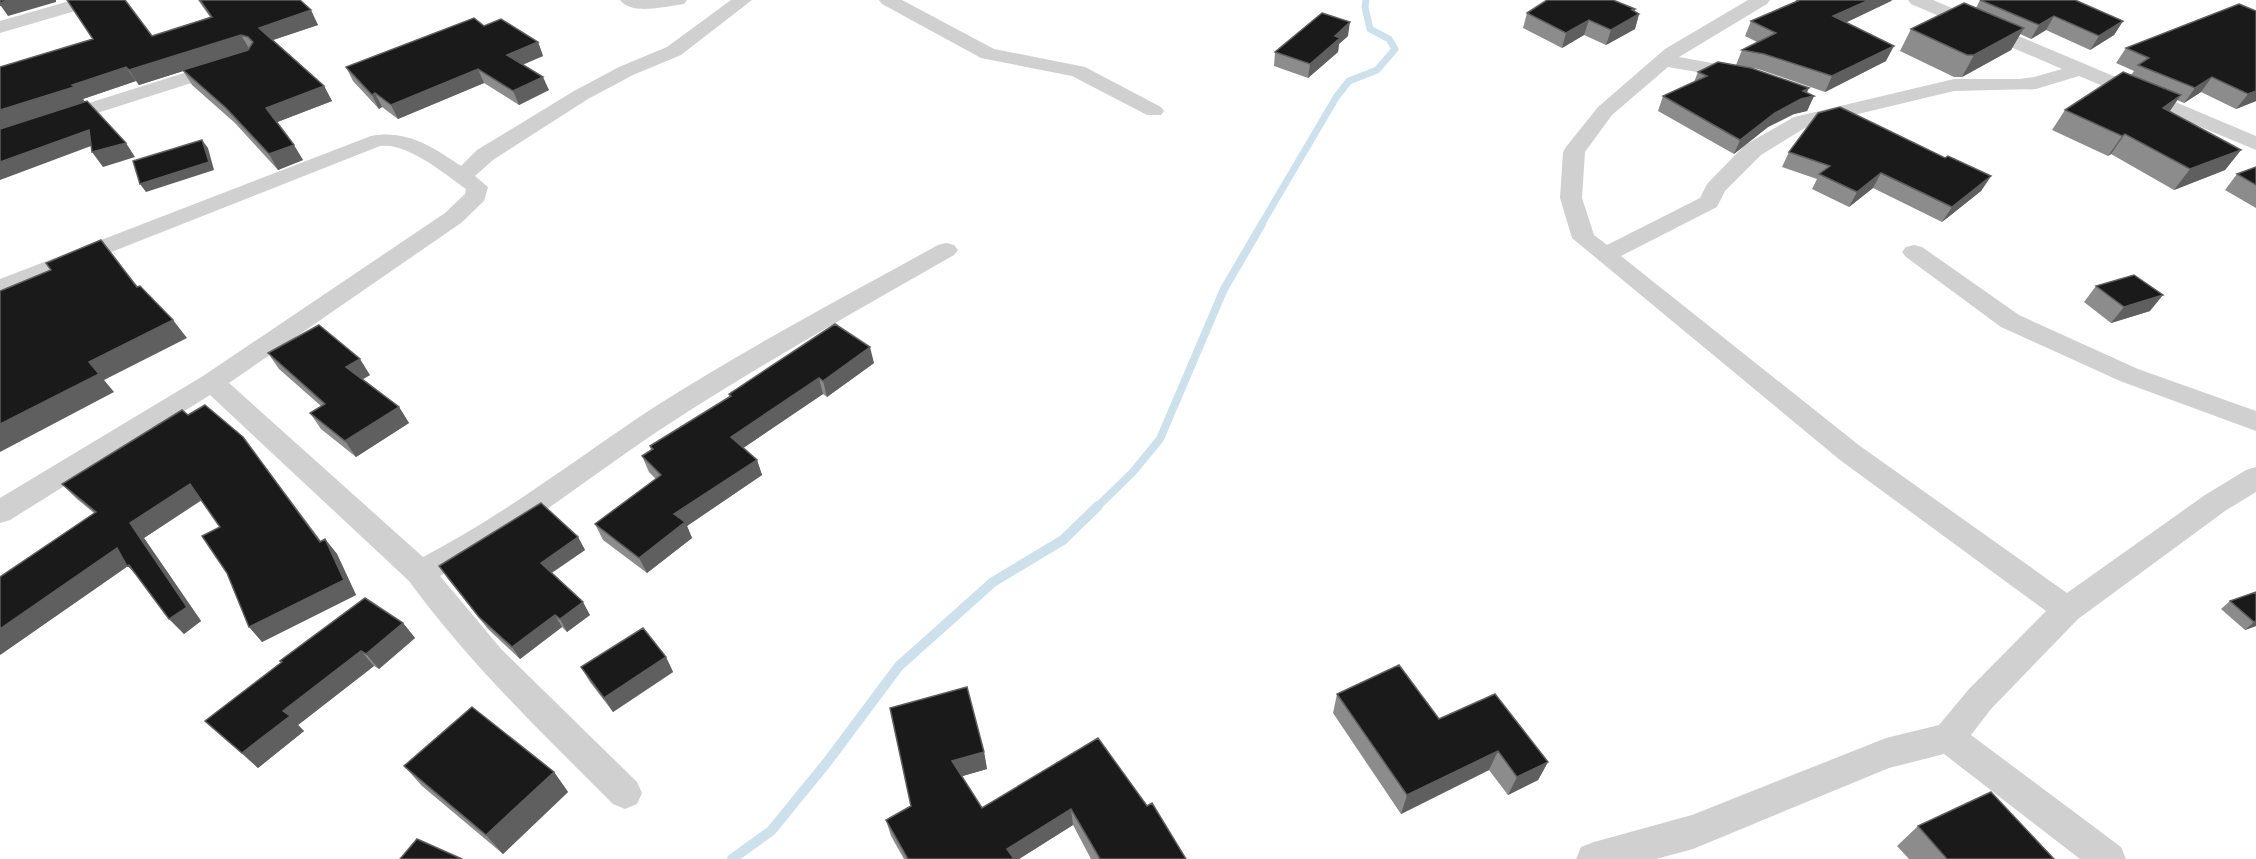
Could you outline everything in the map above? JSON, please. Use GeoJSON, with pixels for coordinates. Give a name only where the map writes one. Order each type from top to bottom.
{"type":"FeatureCollection","features":[{"type":"Feature","properties":{"kind":"street"},"geometry":{"type":"LineString","coordinates":[[0,27],[93,0]]}},
{"type":"Feature","properties":{"kind":"street"},"geometry":{"type":"LineString","coordinates":[[629,0],[638,3],[678,0]]}},
{"type":"Feature","properties":{"kind":"street"},"geometry":{"type":"LineString","coordinates":[[462,177],[485,155],[581,95],[626,71],[674,51],[743,0]]}},
{"type":"Feature","properties":{"kind":"street"},"geometry":{"type":"LineString","coordinates":[[888,0],[988,54],[1078,70],[1154,111]]}},
{"type":"Feature","properties":{"kind":"street"},"geometry":{"type":"LineString","coordinates":[[1761,0],[1664,60],[1605,111],[1574,152],[1571,198],[1584,238],[1850,453],[2067,610]]}},
{"type":"Feature","properties":{"kind":"street"},"geometry":{"type":"LineString","coordinates":[[1928,2],[2256,144]]}},
{"type":"Feature","properties":{"kind":"street"},"geometry":{"type":"LineString","coordinates":[[1664,60],[1733,71],[1761,79]]}},
{"type":"Feature","properties":{"kind":"street"},"geometry":{"type":"LineString","coordinates":[[0,138],[238,61]]}},
{"type":"Feature","properties":{"kind":"street"},"geometry":{"type":"LineString","coordinates":[[1605,255],[1709,202],[1715,189],[1753,150],[1801,121],[1954,85],[2036,83],[2081,69]]}},
{"type":"Feature","properties":{"kind":"street"},"geometry":{"type":"LineString","coordinates":[[1814,98],[1849,109]]}},
{"type":"Feature","properties":{"kind":"street"},"geometry":{"type":"LineString","coordinates":[[2236,135],[2256,125]]}},
{"type":"Feature","properties":{"kind":"street"},"geometry":{"type":"LineString","coordinates":[[0,288],[371,142],[391,138],[430,155],[477,188],[476,196],[467,206],[212,382],[0,512]]}},
{"type":"Feature","properties":{"kind":"street"},"geometry":{"type":"LineString","coordinates":[[420,572],[470,546],[664,414],[766,351],[946,249]]}},
{"type":"Feature","properties":{"kind":"street"},"geometry":{"type":"LineString","coordinates":[[1914,252],[2010,321],[2129,375],[2256,421]]}},
{"type":"Feature","properties":{"kind":"street"},"geometry":{"type":"LineString","coordinates":[[212,382],[420,572],[444,606],[484,651],[625,793]]}},
{"type":"Feature","properties":{"kind":"street"},"geometry":{"type":"LineString","coordinates":[[1594,859],[1693,832],[1886,753],[1949,738],[1980,699],[2067,610],[2256,477]]}},
{"type":"Feature","properties":{"kind":"street"},"geometry":{"type":"LineString","coordinates":[[1949,738],[2108,859]]}},
{"type":"Feature","properties":{"kind":"building"},"geometry":{"type":"Polygon","coordinates":[[[67,0],[125,0],[152,36],[212,17],[200,0],[300,0],[311,10],[259,28],[324,86],[266,108],[294,145],[269,154],[226,108],[183,70],[248,50],[253,42],[241,35],[129,70],[126,67],[72,85],[74,87],[0,110],[0,67],[93,39],[67,0]]]}},
{"type":"Feature","properties":{"kind":"building"},"geometry":{"type":"Polygon","coordinates":[[[1547,0],[1613,0],[1635,9],[1632,10],[1639,14],[1611,30],[1589,20],[1566,33],[1527,13],[1547,0]]]}},
{"type":"Feature","properties":{"kind":"building"},"geometry":{"type":"Polygon","coordinates":[[[1800,0],[1869,0],[1833,16],[1894,46],[1832,76],[1764,54],[1742,50],[1776,33],[1751,21],[1800,0]]]}},
{"type":"Feature","properties":{"kind":"building"},"geometry":{"type":"Polygon","coordinates":[[[1980,0],[2075,0],[2123,21],[2099,36],[2054,16],[2039,25],[1980,0]]]}},
{"type":"Feature","properties":{"kind":"building"},"geometry":{"type":"Polygon","coordinates":[[[1964,3],[2024,28],[1974,55],[1967,55],[1911,29],[1964,3]]]}},
{"type":"Feature","properties":{"kind":"building"},"geometry":{"type":"Polygon","coordinates":[[[2239,4],[2256,11],[2256,91],[2248,94],[2212,77],[2195,88],[2138,65],[2149,58],[2126,48],[2239,4]]]}},
{"type":"Feature","properties":{"kind":"building"},"geometry":{"type":"Polygon","coordinates":[[[1322,13],[1350,22],[1335,36],[1340,38],[1310,64],[1275,52],[1322,13]]]}},
{"type":"Feature","properties":{"kind":"building"},"geometry":{"type":"Polygon","coordinates":[[[474,18],[484,26],[501,19],[538,42],[507,55],[543,77],[513,91],[478,69],[391,105],[375,93],[372,95],[346,67],[474,18]]]}},
{"type":"Feature","properties":{"kind":"building"},"geometry":{"type":"Polygon","coordinates":[[[1718,62],[1751,68],[1809,88],[1803,91],[1814,96],[1801,99],[1775,113],[1740,140],[1663,96],[1707,76],[1698,72],[1718,62]]]}},
{"type":"Feature","properties":{"kind":"building"},"geometry":{"type":"Polygon","coordinates":[[[2123,72],[2181,95],[2163,108],[2241,150],[2190,169],[2125,134],[2122,136],[2065,110],[2123,72]]]}},
{"type":"Feature","properties":{"kind":"building"},"geometry":{"type":"Polygon","coordinates":[[[87,101],[126,143],[92,152],[89,130],[0,162],[0,129],[87,101]]]}},
{"type":"Feature","properties":{"kind":"building"},"geometry":{"type":"Polygon","coordinates":[[[1840,107],[1945,158],[1948,156],[1991,176],[1952,207],[1881,173],[1857,192],[1819,174],[1830,166],[1789,152],[1818,113],[1840,107]]]}},
{"type":"Feature","properties":{"kind":"building"},"geometry":{"type":"Polygon","coordinates":[[[202,140],[209,162],[140,184],[133,161],[202,140]]]}},
{"type":"Feature","properties":{"kind":"building"},"geometry":{"type":"Polygon","coordinates":[[[2256,167],[2256,185],[2237,174],[2256,167]]]}},
{"type":"Feature","properties":{"kind":"building"},"geometry":{"type":"Polygon","coordinates":[[[101,240],[137,287],[140,286],[173,320],[89,362],[99,374],[0,424],[0,291],[51,270],[46,263],[101,240]]]}},
{"type":"Feature","properties":{"kind":"building"},"geometry":{"type":"Polygon","coordinates":[[[2134,275],[2163,295],[2124,307],[2096,286],[2134,275]]]}},
{"type":"Feature","properties":{"kind":"building"},"geometry":{"type":"Polygon","coordinates":[[[835,324],[870,347],[823,381],[819,378],[731,437],[757,460],[674,514],[685,522],[639,558],[595,524],[661,475],[642,456],[653,449],[650,446],[731,396],[729,394],[835,324]]]}},
{"type":"Feature","properties":{"kind":"building"},"geometry":{"type":"Polygon","coordinates":[[[319,325],[360,359],[346,367],[399,407],[345,441],[310,413],[325,404],[268,353],[319,325]]]}},
{"type":"Feature","properties":{"kind":"building"},"geometry":{"type":"Polygon","coordinates":[[[205,405],[243,437],[320,542],[325,539],[344,580],[249,627],[227,573],[202,536],[220,527],[190,484],[130,523],[187,607],[169,619],[129,565],[127,566],[117,548],[0,629],[0,577],[96,512],[62,484],[182,410],[188,415],[205,405]]]}},
{"type":"Feature","properties":{"kind":"building"},"geometry":{"type":"Polygon","coordinates":[[[541,503],[578,537],[541,563],[583,602],[560,619],[555,615],[512,647],[479,617],[439,566],[541,503]]]}},
{"type":"Feature","properties":{"kind":"building"},"geometry":{"type":"Polygon","coordinates":[[[2256,592],[2256,621],[2254,622],[2230,601],[2256,592]]]}},
{"type":"Feature","properties":{"kind":"building"},"geometry":{"type":"Polygon","coordinates":[[[365,598],[403,623],[366,654],[361,651],[283,711],[290,716],[242,753],[205,721],[282,662],[280,661],[365,598]]]}},
{"type":"Feature","properties":{"kind":"building"},"geometry":{"type":"Polygon","coordinates":[[[643,628],[666,657],[604,698],[581,667],[643,628]]]}},
{"type":"Feature","properties":{"kind":"building"},"geometry":{"type":"Polygon","coordinates":[[[1399,665],[1439,719],[1495,694],[1548,762],[1517,777],[1498,751],[1407,795],[1337,694],[1399,665]]]}},
{"type":"Feature","properties":{"kind":"building"},"geometry":{"type":"Polygon","coordinates":[[[967,687],[984,752],[952,761],[982,808],[1098,738],[1147,806],[1152,803],[1186,859],[1100,859],[1071,809],[1007,849],[1014,859],[908,859],[886,820],[911,806],[890,708],[967,687]]]}},
{"type":"Feature","properties":{"kind":"building"},"geometry":{"type":"Polygon","coordinates":[[[472,707],[554,772],[486,835],[404,766],[472,707]]]}},
{"type":"Feature","properties":{"kind":"building"},"geometry":{"type":"Polygon","coordinates":[[[1991,792],[2054,859],[1947,859],[1918,826],[1991,792]]]}},
{"type":"Feature","properties":{"kind":"building"},"geometry":{"type":"Polygon","coordinates":[[[417,839],[462,859],[400,859],[417,839]]]}},
{"type":"Feature","properties":{"kind":"waterway"},"geometry":{"type":"LineString","coordinates":[[1261,225],[1337,96],[1349,81],[1377,70],[1395,49],[1389,39],[1370,29],[1365,7],[1366,0]]}},
{"type":"Feature","properties":{"kind":"waterway"},"geometry":{"type":"LineString","coordinates":[[1097,507],[1132,473],[1160,439],[1224,289],[1262,224]]}},
{"type":"Feature","properties":{"kind":"waterway"},"geometry":{"type":"LineString","coordinates":[[732,859],[771,831],[828,761],[899,666],[993,582],[1063,540],[1098,506]]}}]}
